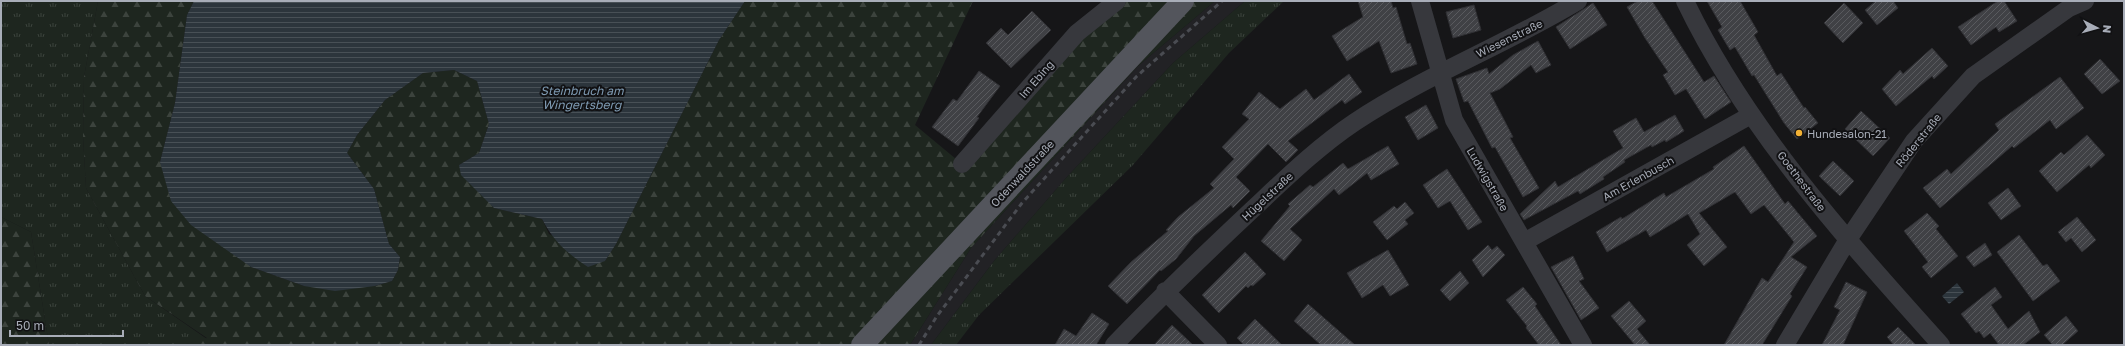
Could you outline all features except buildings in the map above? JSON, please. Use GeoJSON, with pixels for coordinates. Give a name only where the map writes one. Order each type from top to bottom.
{"type":"FeatureCollection","features":[{"type":"Feature","properties":{"kind":"main road","name":"Odenwaldstraße"},"geometry":{"type":"LineString","coordinates":[[862,345],[1183,1]]}},
{"type":"Feature","properties":{"kind":"street","name":"Im Ebing"},"geometry":{"type":"LineString","coordinates":[[962,164],[1076,33],[1117,1]]}},
{"type":"Feature","properties":{"kind":"street","name":"Ludwigstraße"},"geometry":{"type":"LineString","coordinates":[[1420,1],[1454,120],[1583,345]]}},
{"type":"Feature","properties":{"kind":"street","name":"Wiesenstraße"},"geometry":{"type":"LineString","coordinates":[[1440,72],[1548,19],[1578,1]]}},
{"type":"Feature","properties":{"kind":"street","name":"Goethestraße"},"geometry":{"type":"LineString","coordinates":[[1685,1],[1702,37],[1751,115],[1847,241],[1941,345]]}},
{"type":"Feature","properties":{"kind":"street","name":"Röderstraße"},"geometry":{"type":"LineString","coordinates":[[1785,345],[1847,241],[1905,153],[1974,76],[2069,8],[2085,1]]}},
{"type":"Feature","properties":{"kind":"street","name":"Hügelstraße"},"geometry":{"type":"LineString","coordinates":[[1114,345],[1165,291],[1298,168],[1355,122],[1440,72]]}},
{"type":"Feature","properties":{"kind":"street","name":"Am Erlenbusch"},"geometry":{"type":"LineString","coordinates":[[1524,242],[1751,115]]}},
{"type":"Feature","properties":{"kind":"street"},"geometry":{"type":"LineString","coordinates":[[1165,291],[1218,345]]}},
{"type":"Feature","properties":{"kind":"shaded area"},"geometry":{"type":"Polygon","coordinates":[[[1215,1],[1245,1],[1173,63],[1066,178],[994,261],[931,345],[910,345],[971,248],[1138,66],[1215,1]]]}},
{"type":"Feature","properties":{"kind":"green space"},"geometry":{"type":"Polygon","coordinates":[[[1,1],[98,1],[84,77],[83,136],[86,188],[145,296],[207,339],[182,345],[49,345],[31,232],[1,217],[1,1]]]}},
{"type":"Feature","properties":{"kind":"green space"},"geometry":{"type":"Polygon","coordinates":[[[98,1],[194,1],[187,15],[175,103],[160,162],[251,267],[304,286],[375,286],[392,281],[398,270],[400,257],[389,244],[374,189],[347,153],[357,135],[385,100],[423,73],[454,70],[477,81],[489,124],[479,153],[459,165],[494,208],[542,219],[549,234],[605,261],[616,244],[719,40],[745,1],[973,1],[915,125],[962,164],[1117,1],[1215,1],[1138,66],[971,248],[910,345],[182,345],[207,338],[145,296],[86,188],[83,136],[84,77],[98,1]]]}},
{"type":"Feature","properties":{"kind":"green space"},"geometry":{"type":"Polygon","coordinates":[[[1245,1],[1284,1],[1229,53],[1133,165],[979,315],[956,345],[931,345],[994,261],[1066,178],[1173,63],[1245,1]]]}},
{"type":"Feature","properties":{"kind":"green space"},"geometry":{"type":"Polygon","coordinates":[[[1,217],[31,232],[49,345],[1,345],[1,217]]]}},
{"type":"Feature","properties":{"kind":"water","name":"Steinbruch am Wingertsberg"},"geometry":{"type":"Polygon","coordinates":[[[194,1],[745,1],[719,40],[616,244],[605,261],[588,267],[556,241],[542,219],[494,208],[461,175],[459,165],[479,153],[489,124],[477,81],[454,70],[423,73],[385,100],[357,135],[347,153],[374,189],[389,244],[400,257],[398,270],[392,281],[375,286],[335,291],[304,286],[251,267],[191,225],[171,201],[160,162],[175,103],[187,15],[194,1]]]}},
{"type":"Feature","properties":{"kind":"water"},"geometry":{"type":"Polygon","coordinates":[[[1957,283],[1964,292],[1949,304],[1942,296],[1957,283]]]}},
{"type":"Feature","properties":{"kind":"railway"},"geometry":{"type":"LineString","coordinates":[[919,345],[937,316],[1022,203],[1137,76],[1222,1]]}},
{"type":"Feature","properties":{"kind":"place","name":"Hundesalon-21"},"geometry":{"type":"Point","coordinates":[1799,133]}}]}
